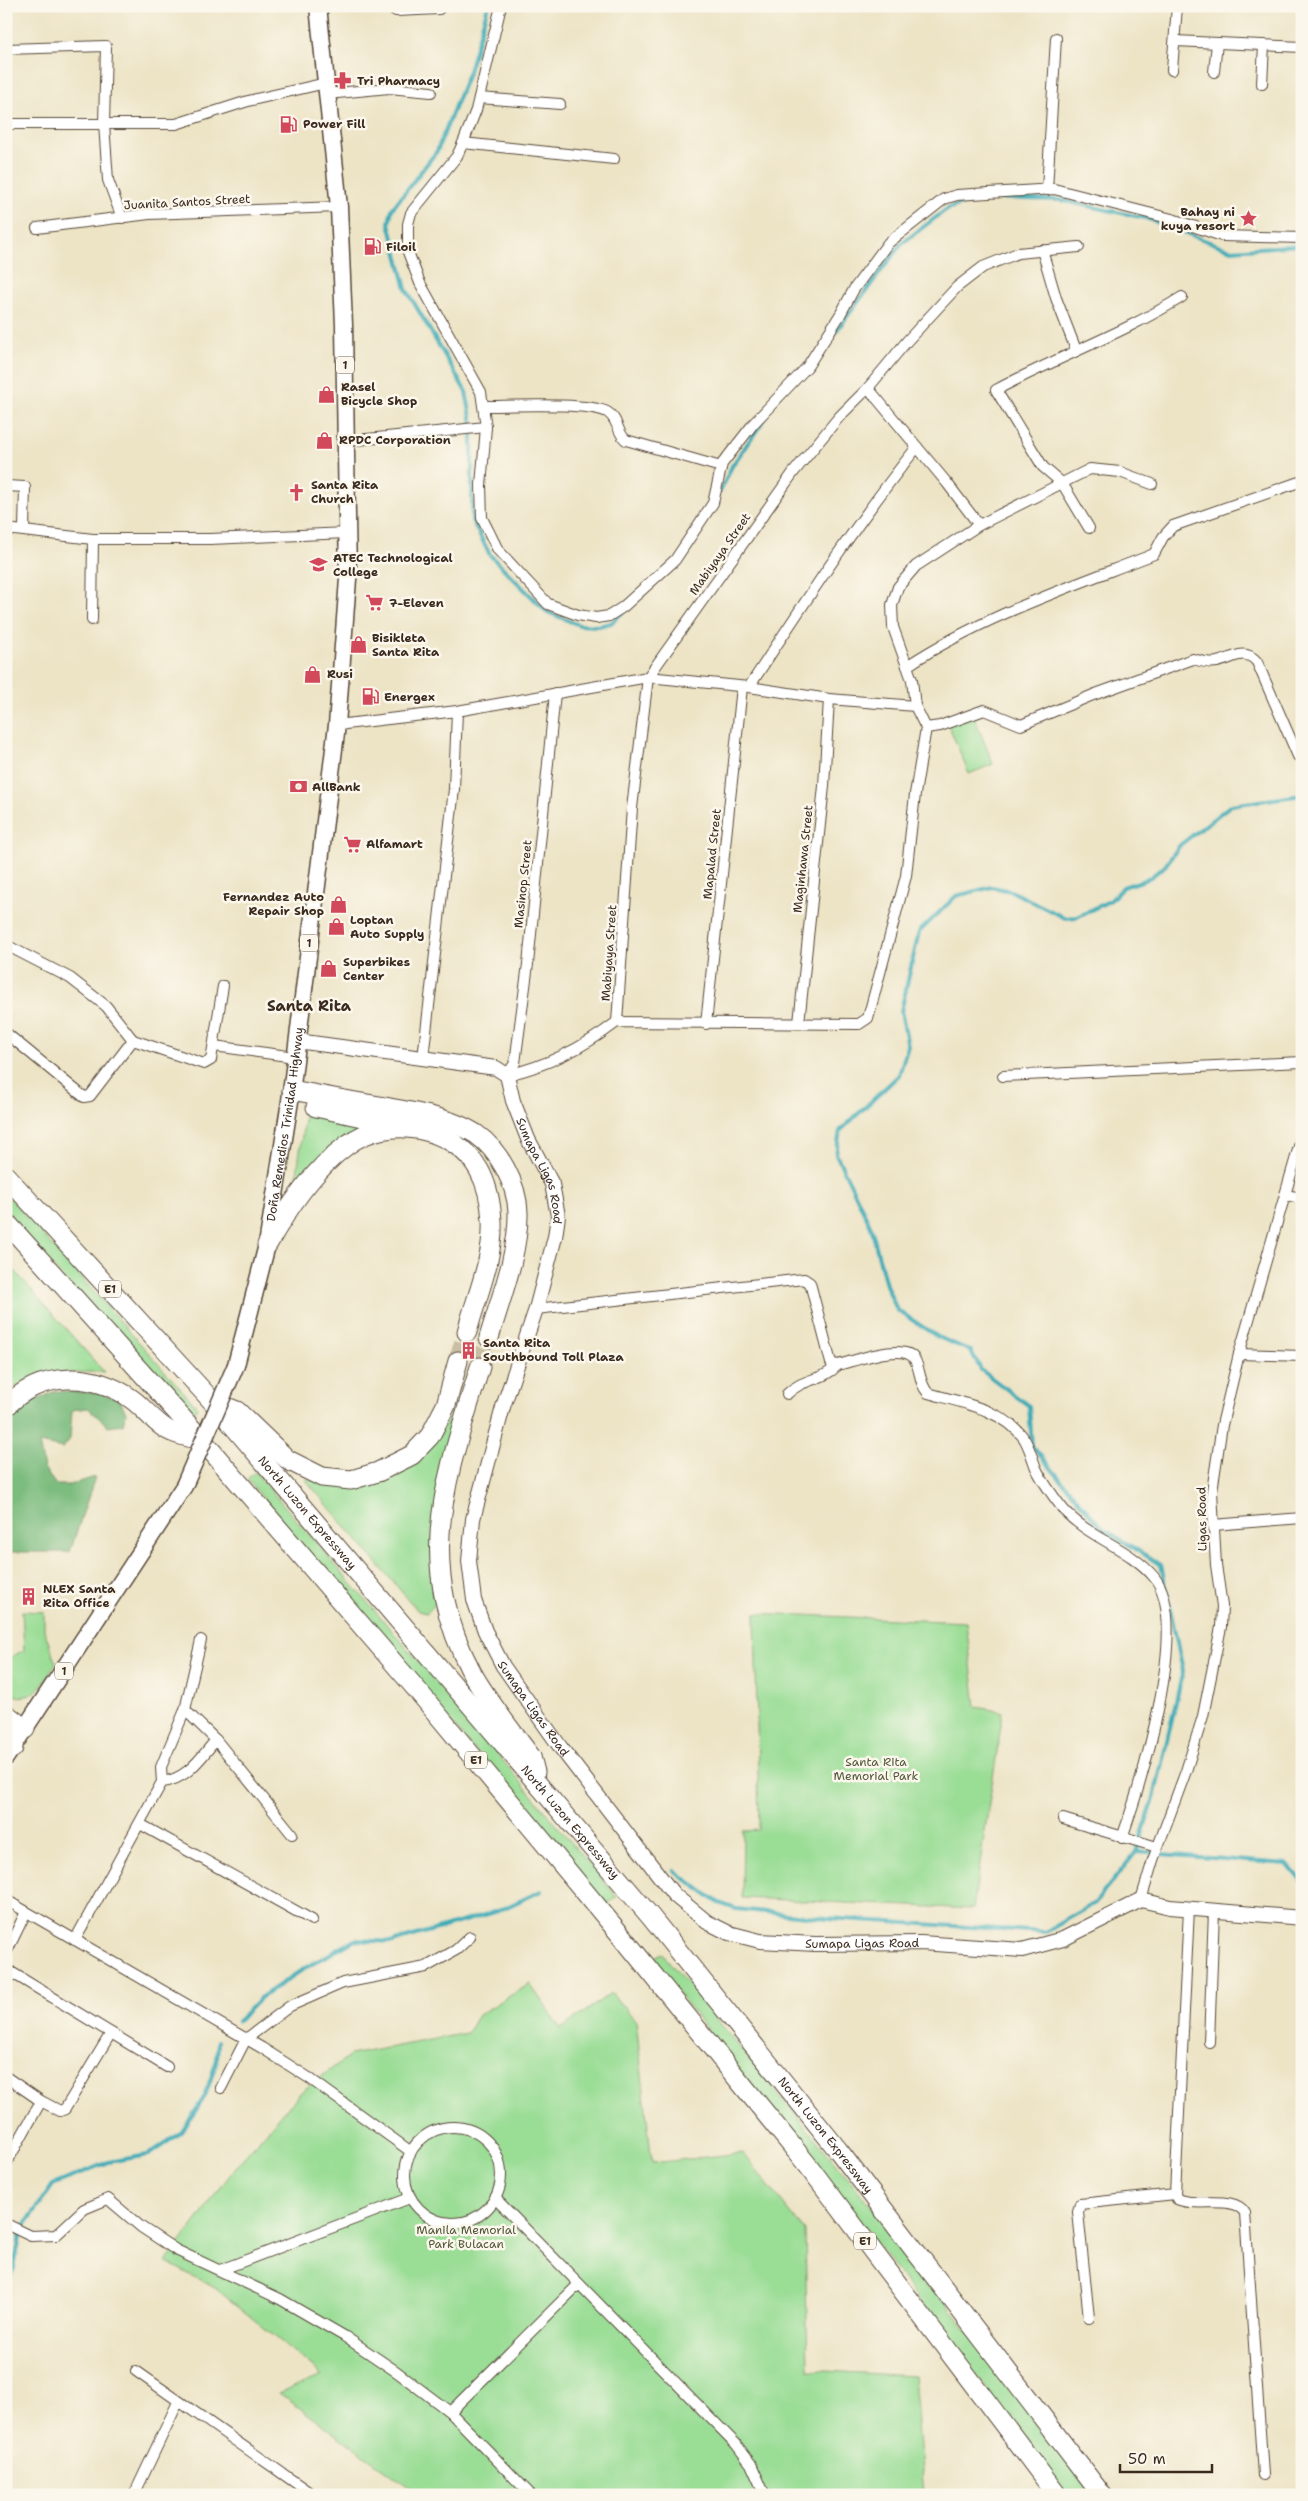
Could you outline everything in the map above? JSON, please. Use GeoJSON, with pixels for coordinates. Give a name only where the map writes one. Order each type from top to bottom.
{"type":"FeatureCollection","features":[{"type":"Feature","properties":{"kind":"highway","name":"Doña Remedios Trinidad Highway"},"geometry":{"type":"LineString","coordinates":[[8,1749],[25,1729],[184,1486],[236,1364],[267,1245],[291,1095],[336,725],[348,579],[339,207],[318,6]]}},
{"type":"Feature","properties":{"kind":"highway"},"geometry":{"type":"LineString","coordinates":[[291,1095],[403,1127],[434,1133],[467,1154],[479,1170],[488,1189],[491,1237],[467,1332]]}},
{"type":"Feature","properties":{"kind":"highway"},"geometry":{"type":"LineString","coordinates":[[291,1095],[438,1118],[476,1134],[490,1147],[504,1167],[512,1187],[518,1212],[513,1251],[489,1338]]}},
{"type":"Feature","properties":{"kind":"highway"},"geometry":{"type":"LineString","coordinates":[[267,1245],[282,1220],[321,1168],[348,1144],[371,1132],[403,1127]]}},
{"type":"Feature","properties":{"kind":"highway","name":"North Luzon Expressway"},"geometry":{"type":"LineString","coordinates":[[6,1176],[213,1402],[656,1924],[832,2142],[1102,2495]]}},
{"type":"Feature","properties":{"kind":"highway","name":"E1"},"geometry":{"type":"LineString","coordinates":[[6,1222],[202,1440],[418,1690],[655,1977],[810,2168],[1057,2495]]}},
{"type":"Feature","properties":{"kind":"highway"},"geometry":{"type":"LineString","coordinates":[[213,1402],[237,1411],[288,1460],[322,1477],[351,1480],[378,1472],[412,1456],[430,1436],[446,1405],[458,1361]]}},
{"type":"Feature","properties":{"kind":"highway"},"geometry":{"type":"LineString","coordinates":[[480,1367],[449,1473],[443,1501],[439,1531],[440,1579],[448,1616],[465,1659],[473,1675],[531,1757],[540,1788]]}},
{"type":"Feature","properties":{"kind":"highway"},"geometry":{"type":"LineString","coordinates":[[6,1407],[26,1391],[46,1382],[63,1379],[82,1379],[102,1384],[120,1392],[170,1432],[202,1440]]}},
{"type":"Feature","properties":{"kind":"highway"},"geometry":{"type":"LineString","coordinates":[[6,1714],[25,1729]]}},
{"type":"Feature","properties":{"kind":"main road"},"geometry":{"type":"LineString","coordinates":[[297,1041],[496,1068],[507,1075]]}},
{"type":"Feature","properties":{"kind":"main road","name":"Sumapa Ligas Road"},"geometry":{"type":"LineString","coordinates":[[507,1075],[528,1139],[552,1184],[558,1216],[555,1237],[536,1309],[503,1407],[473,1518],[470,1560],[474,1600],[485,1630],[502,1666],[561,1748],[674,1894],[707,1922],[729,1933],[760,1941],[814,1944],[921,1943],[1022,1950],[1063,1939],[1141,1900]]}},
{"type":"Feature","properties":{"kind":"main road"},"geometry":{"type":"LineString","coordinates":[[1141,1900],[1170,1907],[1302,1918]]}},
{"type":"Feature","properties":{"kind":"street"},"geometry":{"type":"LineString","coordinates":[[388,6],[396,11],[439,9]]}},
{"type":"Feature","properties":{"kind":"street"},"geometry":{"type":"LineString","coordinates":[[502,6],[479,98],[463,142],[457,156],[411,213],[408,224],[408,252],[420,283],[482,392],[484,406],[482,428],[482,518],[498,550],[548,604],[578,615],[596,618],[609,616],[623,607],[675,560],[712,503],[721,467],[754,423],[807,367],[854,289],[888,243],[944,199],[957,195],[1054,189],[1172,219],[1222,236],[1302,238]]}},
{"type":"Feature","properties":{"kind":"street"},"geometry":{"type":"LineString","coordinates":[[1172,70],[1177,6]]}},
{"type":"Feature","properties":{"kind":"street"},"geometry":{"type":"LineString","coordinates":[[1047,190],[1056,38]]}},
{"type":"Feature","properties":{"kind":"street"},"geometry":{"type":"LineString","coordinates":[[1175,41],[1302,47]]}},
{"type":"Feature","properties":{"kind":"street"},"geometry":{"type":"LineString","coordinates":[[1214,72],[1217,43]]}},
{"type":"Feature","properties":{"kind":"street"},"geometry":{"type":"LineString","coordinates":[[1262,84],[1264,45]]}},
{"type":"Feature","properties":{"kind":"street"},"geometry":{"type":"LineString","coordinates":[[6,49],[106,46],[104,124],[108,180],[122,218]]}},
{"type":"Feature","properties":{"kind":"street"},"geometry":{"type":"LineString","coordinates":[[6,124],[176,124],[248,102],[327,89],[389,88],[431,92]]}},
{"type":"Feature","properties":{"kind":"street"},"geometry":{"type":"LineString","coordinates":[[479,98],[560,104]]}},
{"type":"Feature","properties":{"kind":"street"},"geometry":{"type":"LineString","coordinates":[[463,142],[614,159]]}},
{"type":"Feature","properties":{"kind":"street","name":"Juanita Santos Street"},"geometry":{"type":"LineString","coordinates":[[37,228],[149,214],[339,207]]}},
{"type":"Feature","properties":{"kind":"street","name":"Mabiyaya Street"},"geometry":{"type":"LineString","coordinates":[[617,1022],[632,808],[648,677],[793,473],[839,417],[868,388],[907,341],[957,287],[983,267],[1018,253],[1079,247]]}},
{"type":"Feature","properties":{"kind":"street"},"geometry":{"type":"LineString","coordinates":[[1042,250],[1056,298],[1076,350]]}},
{"type":"Feature","properties":{"kind":"street"},"geometry":{"type":"LineString","coordinates":[[1089,528],[1062,483],[1043,467],[996,390],[1076,350],[1145,320],[1182,297]]}},
{"type":"Feature","properties":{"kind":"street"},"geometry":{"type":"LineString","coordinates":[[868,388],[978,525]]}},
{"type":"Feature","properties":{"kind":"street"},"geometry":{"type":"LineString","coordinates":[[484,406],[578,407],[607,412],[613,417],[621,436],[626,440],[721,467]]}},
{"type":"Feature","properties":{"kind":"street"},"geometry":{"type":"LineString","coordinates":[[346,441],[482,428]]}},
{"type":"Feature","properties":{"kind":"street"},"geometry":{"type":"LineString","coordinates":[[745,687],[883,489],[917,447]]}},
{"type":"Feature","properties":{"kind":"street"},"geometry":{"type":"LineString","coordinates":[[507,1075],[540,1067],[600,1035],[617,1022],[859,1024],[868,1018],[906,876],[915,794],[926,728],[915,706],[912,680],[893,627],[892,605],[898,587],[916,566],[978,525],[1090,469],[1120,472],[1152,484]]}},
{"type":"Feature","properties":{"kind":"street"},"geometry":{"type":"LineString","coordinates":[[907,666],[954,636],[1016,608],[1154,554],[1167,531],[1172,526],[1302,481]]}},
{"type":"Feature","properties":{"kind":"street"},"geometry":{"type":"LineString","coordinates":[[6,486],[25,487],[24,530]]}},
{"type":"Feature","properties":{"kind":"street"},"geometry":{"type":"LineString","coordinates":[[6,529],[94,539],[210,539],[348,532]]}},
{"type":"Feature","properties":{"kind":"street"},"geometry":{"type":"LineString","coordinates":[[92,620],[94,539]]}},
{"type":"Feature","properties":{"kind":"street"},"geometry":{"type":"LineString","coordinates":[[926,728],[940,726],[984,710],[1021,725],[1093,695],[1193,659],[1208,663],[1217,662],[1244,653],[1251,654],[1256,662],[1298,756]]}},
{"type":"Feature","properties":{"kind":"street"},"geometry":{"type":"LineString","coordinates":[[336,725],[457,711],[648,677],[745,687],[829,699],[915,706]]}},
{"type":"Feature","properties":{"kind":"street","name":"Mapalad Street"},"geometry":{"type":"LineString","coordinates":[[706,1024],[745,687]]}},
{"type":"Feature","properties":{"kind":"street","name":"Masinop Street"},"geometry":{"type":"LineString","coordinates":[[507,1075],[515,1063],[528,964],[555,693]]}},
{"type":"Feature","properties":{"kind":"street","name":"Maginhawa Street"},"geometry":{"type":"LineString","coordinates":[[799,1023],[824,786],[829,699]]}},
{"type":"Feature","properties":{"kind":"street"},"geometry":{"type":"LineString","coordinates":[[423,1058],[454,788],[457,711]]}},
{"type":"Feature","properties":{"kind":"street"},"geometry":{"type":"LineString","coordinates":[[6,945],[70,978],[106,1006],[133,1040],[204,1064],[211,1060],[223,986]]}},
{"type":"Feature","properties":{"kind":"street"},"geometry":{"type":"LineString","coordinates":[[6,1033],[84,1097],[94,1093],[133,1040]]}},
{"type":"Feature","properties":{"kind":"street"},"geometry":{"type":"LineString","coordinates":[[214,1046],[295,1057]]}},
{"type":"Feature","properties":{"kind":"street"},"geometry":{"type":"LineString","coordinates":[[1003,1076],[1302,1062]]}},
{"type":"Feature","properties":{"kind":"street","name":"Ligas Road"},"geometry":{"type":"LineString","coordinates":[[1141,1900],[1154,1846],[1186,1771],[1203,1716],[1221,1627],[1222,1606],[1213,1525],[1212,1491],[1222,1425],[1239,1354],[1302,1136]]}},
{"type":"Feature","properties":{"kind":"street"},"geometry":{"type":"LineString","coordinates":[[1286,1195],[1302,1198]]}},
{"type":"Feature","properties":{"kind":"street"},"geometry":{"type":"LineString","coordinates":[[536,1309],[804,1279],[810,1283],[831,1362],[838,1365]]}},
{"type":"Feature","properties":{"kind":"street"},"geometry":{"type":"LineString","coordinates":[[787,1394],[800,1383],[827,1375],[838,1365],[898,1350],[909,1353],[914,1358],[922,1386],[928,1392],[993,1413],[1015,1429],[1024,1437],[1036,1469],[1051,1494],[1068,1514],[1128,1556],[1154,1577],[1162,1590],[1168,1634],[1156,1725],[1127,1839]]}},
{"type":"Feature","properties":{"kind":"street"},"geometry":{"type":"LineString","coordinates":[[1239,1354],[1302,1356]]}},
{"type":"Feature","properties":{"kind":"street"},"geometry":{"type":"LineString","coordinates":[[1213,1525],[1302,1518]]}},
{"type":"Feature","properties":{"kind":"street"},"geometry":{"type":"LineString","coordinates":[[75,1940],[162,1782],[161,1767],[185,1710],[201,1640]]}},
{"type":"Feature","properties":{"kind":"street"},"geometry":{"type":"LineString","coordinates":[[185,1710],[216,1740],[292,1834]]}},
{"type":"Feature","properties":{"kind":"street"},"geometry":{"type":"LineString","coordinates":[[162,1782],[179,1779],[216,1740]]}},
{"type":"Feature","properties":{"kind":"street"},"geometry":{"type":"LineString","coordinates":[[1064,1819],[1154,1846]]}},
{"type":"Feature","properties":{"kind":"street"},"geometry":{"type":"LineString","coordinates":[[140,1824],[312,1920]]}},
{"type":"Feature","properties":{"kind":"street"},"geometry":{"type":"LineString","coordinates":[[6,1900],[246,2039],[309,2078],[410,2151]]}},
{"type":"Feature","properties":{"kind":"street"},"geometry":{"type":"LineString","coordinates":[[1188,1909],[1174,2194],[1177,2199],[1187,2204],[1232,2203],[1241,2206],[1245,2213],[1263,2475]]}},
{"type":"Feature","properties":{"kind":"street"},"geometry":{"type":"LineString","coordinates":[[1209,2042],[1214,1911]]}},
{"type":"Feature","properties":{"kind":"street"},"geometry":{"type":"LineString","coordinates":[[6,1953],[26,1912]]}},
{"type":"Feature","properties":{"kind":"street"},"geometry":{"type":"LineString","coordinates":[[221,2088],[246,2039],[290,2006],[343,1983],[426,1968],[456,1950],[470,1937]]}},
{"type":"Feature","properties":{"kind":"street"},"geometry":{"type":"LineString","coordinates":[[6,1969],[167,2067]]}},
{"type":"Feature","properties":{"kind":"street"},"geometry":{"type":"LineString","coordinates":[[6,2077],[41,2101],[60,2111],[65,2109],[111,2033]]}},
{"type":"Feature","properties":{"kind":"street"},"geometry":{"type":"LineString","coordinates":[[6,2164],[41,2101]]}},
{"type":"Feature","properties":{"kind":"street"},"geometry":{"type":"LineString","coordinates":[[450,2126],[466,2128],[481,2135],[492,2147],[500,2161],[502,2174],[495,2198],[480,2214],[460,2223],[445,2222],[431,2218],[419,2210],[410,2198],[405,2183],[405,2167],[410,2151],[420,2139],[434,2130],[450,2126]]}},
{"type":"Feature","properties":{"kind":"street"},"geometry":{"type":"LineString","coordinates":[[6,2140],[17,2145]]}},
{"type":"Feature","properties":{"kind":"street"},"geometry":{"type":"LineString","coordinates":[[1089,2318],[1078,2212],[1080,2204],[1174,2194]]}},
{"type":"Feature","properties":{"kind":"street"},"geometry":{"type":"LineString","coordinates":[[220,2270],[410,2198]]}},
{"type":"Feature","properties":{"kind":"street"},"geometry":{"type":"LineString","coordinates":[[495,2198],[736,2444],[751,2464],[765,2495]]}},
{"type":"Feature","properties":{"kind":"street"},"geometry":{"type":"LineString","coordinates":[[9,2225],[31,2236],[56,2235],[84,2209],[108,2199],[141,2228],[176,2250],[280,2300],[344,2336],[450,2412],[531,2495]]}},
{"type":"Feature","properties":{"kind":"street"},"geometry":{"type":"LineString","coordinates":[[450,2412],[579,2284]]}},
{"type":"Feature","properties":{"kind":"street"},"geometry":{"type":"LineString","coordinates":[[136,2371],[313,2495]]}},
{"type":"Feature","properties":{"kind":"street"},"geometry":{"type":"LineString","coordinates":[[146,2495],[135,2492],[178,2402]]}},
{"type":"Feature","properties":{"kind":"green space"},"geometry":{"type":"Polygon","coordinates":[[[973,714],[993,764],[969,774],[948,724],[973,714]]]}},
{"type":"Feature","properties":{"kind":"green space"},"geometry":{"type":"Polygon","coordinates":[[[305,1113],[372,1127],[295,1188],[305,1113]]]}},
{"type":"Feature","properties":{"kind":"green space"},"geometry":{"type":"Polygon","coordinates":[[[6,1194],[197,1407],[191,1419],[6,1215],[6,1194]]]}},
{"type":"Feature","properties":{"kind":"green space"},"geometry":{"type":"Polygon","coordinates":[[[6,1261],[104,1372],[52,1375],[26,1382],[6,1394],[6,1261]]]}},
{"type":"Feature","properties":{"kind":"green space"},"geometry":{"type":"Polygon","coordinates":[[[55,1391],[99,1393],[120,1400],[126,1413],[123,1424],[108,1426],[88,1408],[72,1410],[70,1439],[63,1448],[39,1443],[44,1469],[56,1485],[70,1485],[95,1477],[70,1552],[6,1552],[6,1427],[15,1411],[55,1391]]]}},
{"type":"Feature","properties":{"kind":"green space"},"geometry":{"type":"Polygon","coordinates":[[[455,1408],[437,1502],[439,1600],[427,1613],[418,1611],[305,1479],[338,1484],[437,1438],[455,1408]]]}},
{"type":"Feature","properties":{"kind":"green space"},"geometry":{"type":"Polygon","coordinates":[[[255,1472],[469,1720],[617,1897],[605,1906],[247,1479],[255,1472]]]}},
{"type":"Feature","properties":{"kind":"green space"},"geometry":{"type":"Polygon","coordinates":[[[22,1611],[44,1612],[44,1630],[56,1663],[37,1691],[24,1697],[6,1692],[6,1660],[24,1650],[22,1611]]]}},
{"type":"Feature","properties":{"kind":"green space","name":"Santa Rita Memorial Park"},"geometry":{"type":"Polygon","coordinates":[[[755,1613],[966,1622],[976,1707],[1003,1712],[973,1909],[742,1898],[743,1831],[759,1830],[755,1613]]]}},
{"type":"Feature","properties":{"kind":"green space"},"geometry":{"type":"Polygon","coordinates":[[[662,1953],[890,2229],[1094,2495],[1067,2495],[869,2234],[652,1960],[662,1953]]]}},
{"type":"Feature","properties":{"kind":"green space","name":"Manila Memorial Park Bulacan"},"geometry":{"type":"Polygon","coordinates":[[[530,1984],[561,2029],[611,1993],[636,2021],[652,2163],[742,2153],[805,2231],[808,2370],[914,2376],[924,2495],[420,2495],[279,2393],[322,2375],[215,2288],[166,2262],[238,2164],[301,2092],[350,2055],[467,2033],[478,2015],[530,1984]]]}},
{"type":"Feature","properties":{"kind":"waterway"},"geometry":{"type":"LineString","coordinates":[[488,6],[469,71],[437,151],[392,209],[389,223],[406,289],[466,392],[472,422],[472,520],[490,555],[547,612],[579,625],[598,626],[611,623],[623,612]]}},
{"type":"Feature","properties":{"kind":"waterway"},"geometry":{"type":"LineString","coordinates":[[826,345],[901,244],[947,209],[964,203],[992,198],[1060,200],[1145,218],[1231,250],[1302,245]]}},
{"type":"Feature","properties":{"kind":"waterway"},"geometry":{"type":"LineString","coordinates":[[720,492],[732,466],[766,417]]}},
{"type":"Feature","properties":{"kind":"waterway"},"geometry":{"type":"LineString","coordinates":[[1168,1597],[1161,1565],[1102,1528],[1032,1446],[1029,1406],[981,1370],[971,1351],[938,1337],[897,1310],[886,1285],[871,1227],[836,1154],[840,1131],[899,1075],[908,1046],[901,1011],[919,932],[956,896],[992,887],[1011,891],[1065,918],[1077,917],[1111,900],[1123,887],[1148,879],[1165,866],[1180,845],[1231,805],[1302,795]]}},
{"type":"Feature","properties":{"kind":"waterway"},"geometry":{"type":"LineString","coordinates":[[674,1871],[719,1903],[736,1909],[827,1918],[1046,1932],[1095,1903],[1136,1852],[1153,1802],[1183,1671],[1169,1604]]}},
{"type":"Feature","properties":{"kind":"waterway"},"geometry":{"type":"LineString","coordinates":[[1136,1852],[1287,1864],[1302,1882]]}},
{"type":"Feature","properties":{"kind":"waterway"},"geometry":{"type":"LineString","coordinates":[[238,2021],[260,1998],[305,1968],[355,1940],[393,1942],[498,1911],[541,1891]]}},
{"type":"Feature","properties":{"kind":"waterway"},"geometry":{"type":"LineString","coordinates":[[6,2286],[14,2268],[21,2231],[53,2185],[108,2162],[148,2155],[182,2132],[205,2096],[217,2060],[218,2041]]}},
{"type":"Feature","properties":{"kind":"tunnel"},"geometry":{"type":"LineString","coordinates":[[458,1361],[467,1332]]}},
{"type":"Feature","properties":{"kind":"tunnel"},"geometry":{"type":"LineString","coordinates":[[480,1367],[489,1338]]}},
{"type":"Feature","properties":{"kind":"place","name":"Tri Pharmacy"},"geometry":{"type":"Point","coordinates":[343,81]}},
{"type":"Feature","properties":{"kind":"place","name":"Power Fill"},"geometry":{"type":"Point","coordinates":[289,124]}},
{"type":"Feature","properties":{"kind":"place","name":"Bahay ni kuya resort"},"geometry":{"type":"Point","coordinates":[1249,219]}},
{"type":"Feature","properties":{"kind":"place","name":"Filoil"},"geometry":{"type":"Point","coordinates":[372,247]}},
{"type":"Feature","properties":{"kind":"place","name":"Rasel Bicycle Shop"},"geometry":{"type":"Point","coordinates":[327,394]}},
{"type":"Feature","properties":{"kind":"place","name":"RPDC Corporation"},"geometry":{"type":"Point","coordinates":[325,440]}},
{"type":"Feature","properties":{"kind":"place","name":"Santa Rita Church"},"geometry":{"type":"Point","coordinates":[297,492]}},
{"type":"Feature","properties":{"kind":"place","name":"ATEC Technological College"},"geometry":{"type":"Point","coordinates":[319,565]}},
{"type":"Feature","properties":{"kind":"place","name":"7-Eleven"},"geometry":{"type":"Point","coordinates":[375,603]}},
{"type":"Feature","properties":{"kind":"place","name":"Bisikleta Santa Rita"},"geometry":{"type":"Point","coordinates":[358,645]}},
{"type":"Feature","properties":{"kind":"place","name":"Rusi"},"geometry":{"type":"Point","coordinates":[313,674]}},
{"type":"Feature","properties":{"kind":"place","name":"Energex"},"geometry":{"type":"Point","coordinates":[370,697]}},
{"type":"Feature","properties":{"kind":"place","name":"AllBank"},"geometry":{"type":"Point","coordinates":[298,787]}},
{"type":"Feature","properties":{"kind":"place","name":"Alfamart"},"geometry":{"type":"Point","coordinates":[352,844]}},
{"type":"Feature","properties":{"kind":"place","name":"Fernandez Auto Repair Shop"},"geometry":{"type":"Point","coordinates":[338,904]}},
{"type":"Feature","properties":{"kind":"place","name":"Loptan Auto Supply"},"geometry":{"type":"Point","coordinates":[336,927]}},
{"type":"Feature","properties":{"kind":"place","name":"Superbikes Center"},"geometry":{"type":"Point","coordinates":[329,969]}},
{"type":"Feature","properties":{"kind":"place","name":"Santa Rita Southbound Toll Plaza"},"geometry":{"type":"Point","coordinates":[469,1350]}},
{"type":"Feature","properties":{"kind":"place","name":"NLEX Santa Rita Office"},"geometry":{"type":"Point","coordinates":[29,1596]}},
{"type":"Feature","properties":{"kind":"district","name":"Santa Rita"},"geometry":{"type":"Point","coordinates":[309,1006]}}]}
